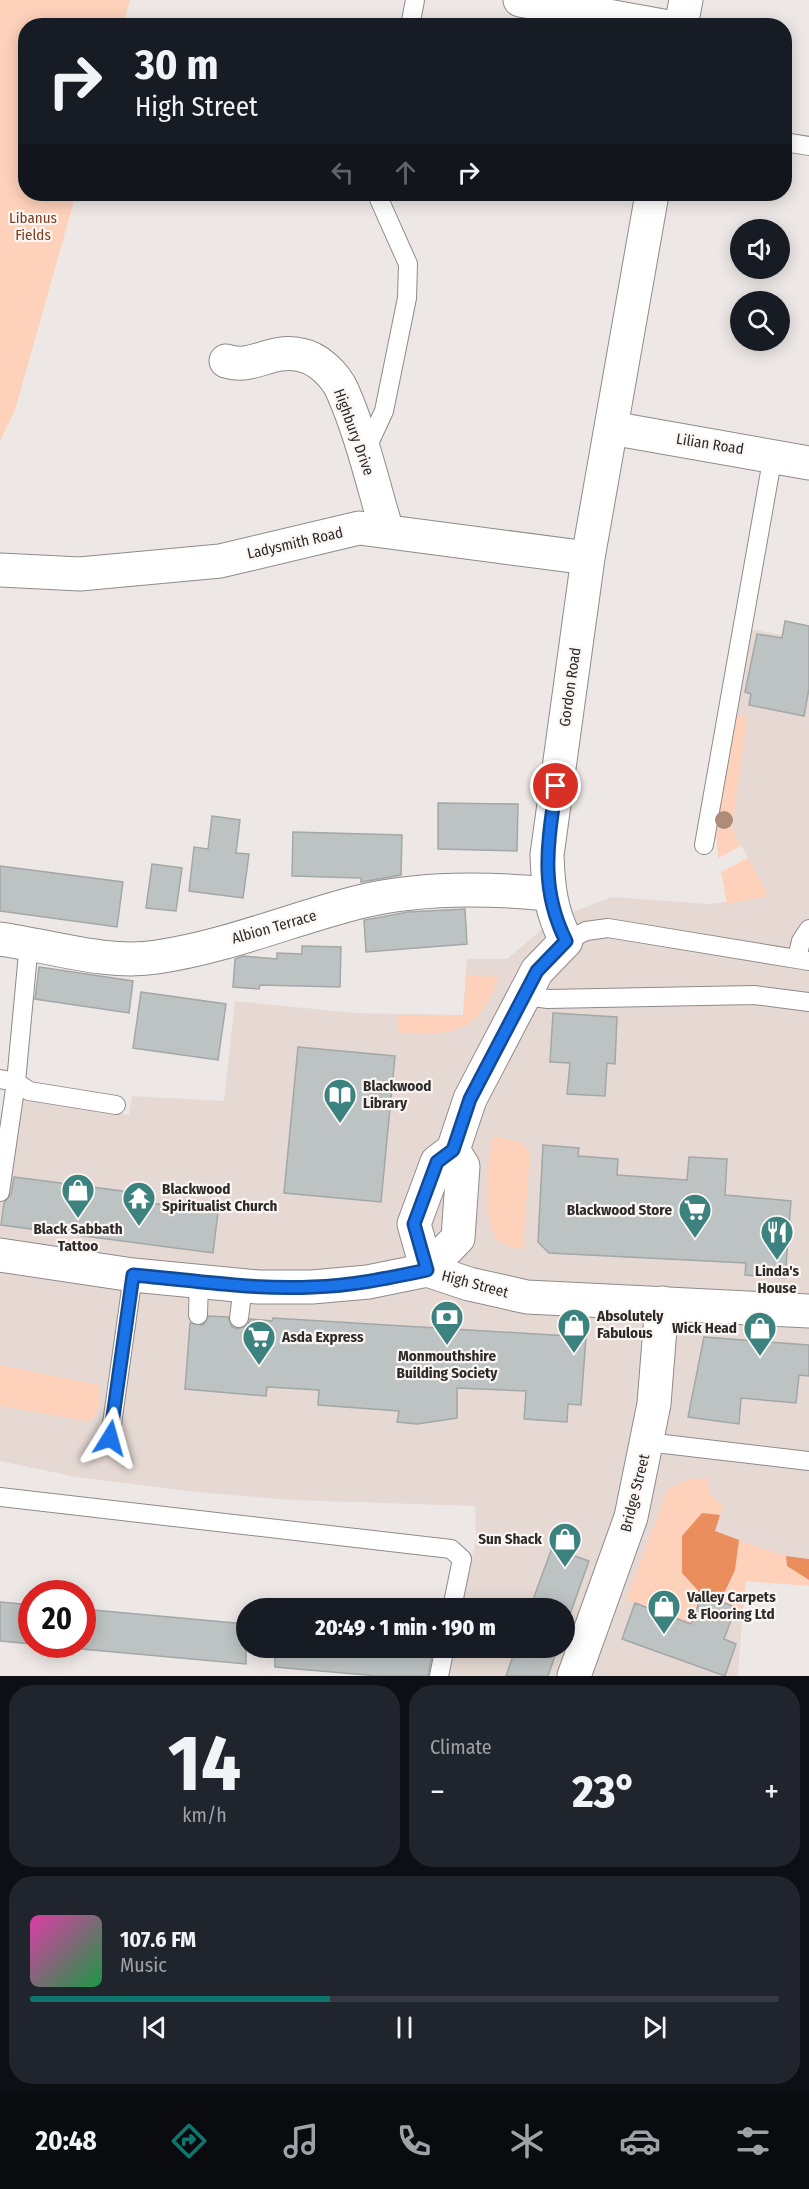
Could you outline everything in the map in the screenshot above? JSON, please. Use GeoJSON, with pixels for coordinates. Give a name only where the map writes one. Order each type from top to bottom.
{"type":"FeatureCollection","features":[{"type":"Feature","properties":{"kind":"street"},"geometry":{"type":"LineString","coordinates":[[520,0],[619,18]]}},
{"type":"Feature","properties":{"kind":"street"},"geometry":{"type":"LineString","coordinates":[[683,18],[686,0]]}},
{"type":"Feature","properties":{"kind":"street","name":"Gordon Road"},"geometry":{"type":"LineString","coordinates":[[566,941],[554,918],[548,894],[547,855],[588,558],[651,201]]}},
{"type":"Feature","properties":{"kind":"street","name":"Highbury Drive"},"geometry":{"type":"LineString","coordinates":[[226,361],[240,366],[280,352],[304,355],[325,367],[341,389],[364,454],[387,531]]}},
{"type":"Feature","properties":{"kind":"street","name":"Lilian Road"},"geometry":{"type":"LineString","coordinates":[[611,428],[809,463]]}},
{"type":"Feature","properties":{"kind":"street","name":"Ladysmith Road"},"geometry":{"type":"LineString","coordinates":[[0,570],[80,574],[208,562],[359,528],[588,558]]}},
{"type":"Feature","properties":{"kind":"street","name":"Albion Terrace"},"geometry":{"type":"LineString","coordinates":[[15,941],[114,958],[156,957],[213,944],[360,902],[404,894],[496,890],[548,894]]}},
{"type":"Feature","properties":{"kind":"street"},"geometry":{"type":"LineString","coordinates":[[427,1270],[458,1238],[463,1166],[453,1150],[470,1099],[537,971],[566,941]]}},
{"type":"Feature","properties":{"kind":"street","name":"High Street"},"geometry":{"type":"LineString","coordinates":[[0,1256],[133,1275],[243,1286],[324,1286],[368,1282],[427,1270],[469,1284],[527,1297],[809,1311]]}},
{"type":"Feature","properties":{"kind":"street","name":"Bridge Street"},"geometry":{"type":"LineString","coordinates":[[574,1676],[631,1517],[648,1442],[662,1303]]}},
{"type":"Feature","properties":{"kind":"lane"},"geometry":{"type":"LineString","coordinates":[[412,18],[415,0]]}},
{"type":"Feature","properties":{"kind":"lane"},"geometry":{"type":"LineString","coordinates":[[792,143],[809,146]]}},
{"type":"Feature","properties":{"kind":"lane"},"geometry":{"type":"LineString","coordinates":[[364,454],[384,411],[407,298],[408,264],[380,201]]}},
{"type":"Feature","properties":{"kind":"lane"},"geometry":{"type":"LineString","coordinates":[[704,845],[774,455]]}},
{"type":"Feature","properties":{"kind":"lane"},"geometry":{"type":"LineString","coordinates":[[566,941],[586,931],[608,928],[803,960],[801,941],[809,929]]}},
{"type":"Feature","properties":{"kind":"lane"},"geometry":{"type":"LineString","coordinates":[[0,1192],[15,941]]}},
{"type":"Feature","properties":{"kind":"lane"},"geometry":{"type":"LineString","coordinates":[[525,996],[548,999],[754,995],[809,1002]]}},
{"type":"Feature","properties":{"kind":"lane"},"geometry":{"type":"LineString","coordinates":[[8,1081],[29,1091],[116,1105]]}},
{"type":"Feature","properties":{"kind":"lane"},"geometry":{"type":"LineString","coordinates":[[110,1438],[133,1275]]}},
{"type":"Feature","properties":{"kind":"lane"},"geometry":{"type":"LineString","coordinates":[[198,1315],[199,1281]]}},
{"type":"Feature","properties":{"kind":"lane"},"geometry":{"type":"LineString","coordinates":[[239,1318],[243,1286]]}},
{"type":"Feature","properties":{"kind":"lane"},"geometry":{"type":"LineString","coordinates":[[648,1442],[809,1461]]}},
{"type":"Feature","properties":{"kind":"lane"},"geometry":{"type":"LineString","coordinates":[[0,1497],[451,1549],[462,1559],[454,1598]]}},
{"type":"Feature","properties":{"kind":"lane"},"geometry":{"type":"LineString","coordinates":[[439,1676],[443,1658]]}},
{"type":"Feature","properties":{"kind":"shaded area"},"geometry":{"type":"Polygon","coordinates":[[[750,629],[809,640],[809,1559],[786,1556],[740,1541],[745,1580],[738,1676],[449,1676],[453,1658],[575,1658],[575,1598],[464,1598],[476,1538],[475,1506],[291,1500],[196,1492],[76,1477],[0,1461],[0,1138],[22,1099],[129,1115],[132,1096],[224,1101],[235,1001],[355,1013],[463,1015],[467,959],[507,959],[554,919],[612,897],[710,904],[769,896],[732,829],[747,718],[733,715],[750,629]]]}},
{"type":"Feature","properties":{"kind":"shaded area"},"geometry":{"type":"Polygon","coordinates":[[[702,1513],[720,1515],[715,1531],[739,1540],[735,1570],[720,1602],[702,1595],[682,1573],[682,1536],[702,1513]]]}},
{"type":"Feature","properties":{"kind":"shaded area"},"geometry":{"type":"Polygon","coordinates":[[[786,1556],[809,1559],[809,1580],[787,1566],[786,1556]]]}},
{"type":"Feature","properties":{"kind":"green space","name":"Libanus Fields"},"geometry":{"type":"Polygon","coordinates":[[[0,0],[130,0],[125,18],[18,18],[18,201],[74,201],[15,410],[0,441],[0,0]]]}},
{"type":"Feature","properties":{"kind":"green space"},"geometry":{"type":"Polygon","coordinates":[[[733,715],[747,717],[732,829],[741,846],[718,858],[716,834],[733,715]]]}},
{"type":"Feature","properties":{"kind":"green space"},"geometry":{"type":"Polygon","coordinates":[[[748,858],[769,896],[727,904],[721,872],[748,858]]]}},
{"type":"Feature","properties":{"kind":"green space"},"geometry":{"type":"Polygon","coordinates":[[[466,975],[499,977],[491,996],[472,1021],[448,1031],[397,1032],[398,1015],[463,1015],[466,975]]]}},
{"type":"Feature","properties":{"kind":"green space"},"geometry":{"type":"Polygon","coordinates":[[[493,1136],[521,1142],[530,1153],[523,1249],[500,1242],[493,1233],[489,1221],[486,1191],[493,1136]]]}},
{"type":"Feature","properties":{"kind":"green space"},"geometry":{"type":"Polygon","coordinates":[[[0,1365],[100,1385],[95,1415],[87,1421],[0,1406],[0,1365]]]}},
{"type":"Feature","properties":{"kind":"green space"},"geometry":{"type":"Polygon","coordinates":[[[708,1478],[709,1494],[724,1505],[720,1515],[702,1513],[682,1573],[702,1595],[691,1624],[626,1600],[668,1489],[687,1479],[708,1478]]]}},
{"type":"Feature","properties":{"kind":"green space"},"geometry":{"type":"Polygon","coordinates":[[[739,1540],[786,1556],[787,1566],[809,1580],[809,1586],[746,1581],[743,1613],[720,1602],[735,1570],[739,1540]]]}},
{"type":"Feature","properties":{"kind":"building"},"geometry":{"type":"Polygon","coordinates":[[[785,621],[809,626],[809,689],[804,716],[749,705],[751,694],[745,692],[757,634],[782,638],[785,621]]]}},
{"type":"Feature","properties":{"kind":"building"},"geometry":{"type":"Polygon","coordinates":[[[438,803],[518,804],[517,851],[438,849],[438,803]]]}},
{"type":"Feature","properties":{"kind":"building"},"geometry":{"type":"Polygon","coordinates":[[[212,816],[240,820],[236,853],[249,854],[243,898],[189,891],[194,847],[208,849],[212,816]]]}},
{"type":"Feature","properties":{"kind":"building"},"geometry":{"type":"Polygon","coordinates":[[[293,832],[402,835],[401,875],[361,882],[361,878],[292,876],[293,832]]]}},
{"type":"Feature","properties":{"kind":"building"},"geometry":{"type":"Polygon","coordinates":[[[152,864],[182,868],[176,911],[146,908],[152,864]]]}},
{"type":"Feature","properties":{"kind":"building"},"geometry":{"type":"Polygon","coordinates":[[[0,866],[123,882],[117,927],[0,911],[0,866]]]}},
{"type":"Feature","properties":{"kind":"building"},"geometry":{"type":"Polygon","coordinates":[[[465,909],[467,944],[366,952],[364,920],[408,912],[465,909]]]}},
{"type":"Feature","properties":{"kind":"building"},"geometry":{"type":"Polygon","coordinates":[[[302,946],[341,947],[340,987],[260,985],[259,989],[233,987],[235,959],[243,956],[277,959],[277,953],[302,954],[302,946]]]}},
{"type":"Feature","properties":{"kind":"building"},"geometry":{"type":"Polygon","coordinates":[[[39,967],[133,981],[129,1013],[35,999],[39,967]]]}},
{"type":"Feature","properties":{"kind":"building"},"geometry":{"type":"Polygon","coordinates":[[[141,992],[226,1004],[218,1060],[133,1048],[141,992]]]}},
{"type":"Feature","properties":{"kind":"building"},"geometry":{"type":"Polygon","coordinates":[[[553,1013],[617,1017],[615,1064],[607,1063],[605,1096],[567,1094],[570,1063],[550,1062],[553,1013]]]}},
{"type":"Feature","properties":{"kind":"building","name":"Blackwood Library"},"geometry":{"type":"Polygon","coordinates":[[[298,1047],[395,1056],[381,1202],[284,1193],[298,1047]]]}},
{"type":"Feature","properties":{"kind":"building"},"geometry":{"type":"Polygon","coordinates":[[[543,1145],[579,1148],[578,1156],[618,1159],[617,1175],[687,1180],[689,1157],[727,1159],[725,1195],[791,1201],[785,1278],[745,1275],[746,1263],[549,1253],[538,1242],[543,1145]]]}},
{"type":"Feature","properties":{"kind":"building"},"geometry":{"type":"Polygon","coordinates":[[[14,1177],[130,1192],[129,1200],[218,1212],[213,1253],[1,1225],[4,1203],[11,1194],[14,1177]]]}},
{"type":"Feature","properties":{"kind":"building"},"geometry":{"type":"Polygon","coordinates":[[[209,1316],[228,1317],[232,1327],[238,1329],[248,1325],[250,1319],[272,1321],[273,1318],[586,1337],[581,1405],[568,1404],[567,1422],[524,1419],[526,1391],[457,1388],[457,1418],[417,1424],[397,1422],[399,1411],[318,1405],[319,1390],[267,1387],[266,1396],[185,1389],[190,1323],[203,1325],[209,1316]]]}},
{"type":"Feature","properties":{"kind":"building"},"geometry":{"type":"Polygon","coordinates":[[[704,1337],[809,1345],[809,1376],[799,1375],[796,1403],[741,1398],[739,1424],[688,1417],[704,1337]]]}},
{"type":"Feature","properties":{"kind":"building"},"geometry":{"type":"Polygon","coordinates":[[[552,1548],[589,1561],[575,1600],[575,1598],[534,1598],[552,1548]]]}},
{"type":"Feature","properties":{"kind":"building"},"geometry":{"type":"Polygon","coordinates":[[[702,1595],[736,1607],[724,1639],[736,1644],[725,1676],[622,1639],[635,1603],[691,1624],[702,1595]]]}},
{"type":"Feature","properties":{"kind":"building"},"geometry":{"type":"Polygon","coordinates":[[[0,1602],[18,1604],[18,1643],[0,1641],[0,1602]]]}},
{"type":"Feature","properties":{"kind":"building"},"geometry":{"type":"Polygon","coordinates":[[[96,1610],[236,1623],[236,1658],[246,1658],[246,1664],[96,1650],[96,1610]]]}},
{"type":"Feature","properties":{"kind":"building"},"geometry":{"type":"Polygon","coordinates":[[[275,1658],[432,1658],[428,1676],[378,1676],[275,1667],[275,1658]]]}},
{"type":"Feature","properties":{"kind":"building"},"geometry":{"type":"Polygon","coordinates":[[[512,1658],[554,1658],[548,1676],[506,1676],[512,1658]]]}},
{"type":"Feature","properties":{"kind":"place","name":"Blackwood Library"},"geometry":{"type":"Point","coordinates":[340,1124]}},
{"type":"Feature","properties":{"kind":"place","name":"Black Sabbath Tattoo"},"geometry":{"type":"Point","coordinates":[78,1219]}},
{"type":"Feature","properties":{"kind":"place","name":"Blackwood Spiritualist Church"},"geometry":{"type":"Point","coordinates":[139,1227]}},
{"type":"Feature","properties":{"kind":"place","name":"Blackwood Store"},"geometry":{"type":"Point","coordinates":[695,1239]}},
{"type":"Feature","properties":{"kind":"place","name":"Linda's House"},"geometry":{"type":"Point","coordinates":[777,1261]}},
{"type":"Feature","properties":{"kind":"place","name":"Monmouthshire Building Society"},"geometry":{"type":"Point","coordinates":[447,1346]}},
{"type":"Feature","properties":{"kind":"place","name":"Absolutely Fabulous"},"geometry":{"type":"Point","coordinates":[574,1354]}},
{"type":"Feature","properties":{"kind":"place","name":"Wick Head"},"geometry":{"type":"Point","coordinates":[760,1357]}},
{"type":"Feature","properties":{"kind":"place","name":"Asda Express"},"geometry":{"type":"Point","coordinates":[259,1366]}},
{"type":"Feature","properties":{"kind":"place","name":"Sun Shack"},"geometry":{"type":"Point","coordinates":[565,1568]}},
{"type":"Feature","properties":{"kind":"place","name":"Valley Carpets & Flooring Ltd"},"geometry":{"type":"Point","coordinates":[664,1635]}},
{"type":"Feature","properties":{"kind":"route"},"geometry":{"type":"LineString","coordinates":[[110,1438],[133,1275],[243,1286],[312,1287],[368,1282],[427,1270],[414,1224],[437,1162],[453,1150],[470,1099],[537,971],[548,957],[566,941],[554,918],[548,894],[547,855],[556,786]]}}]}
